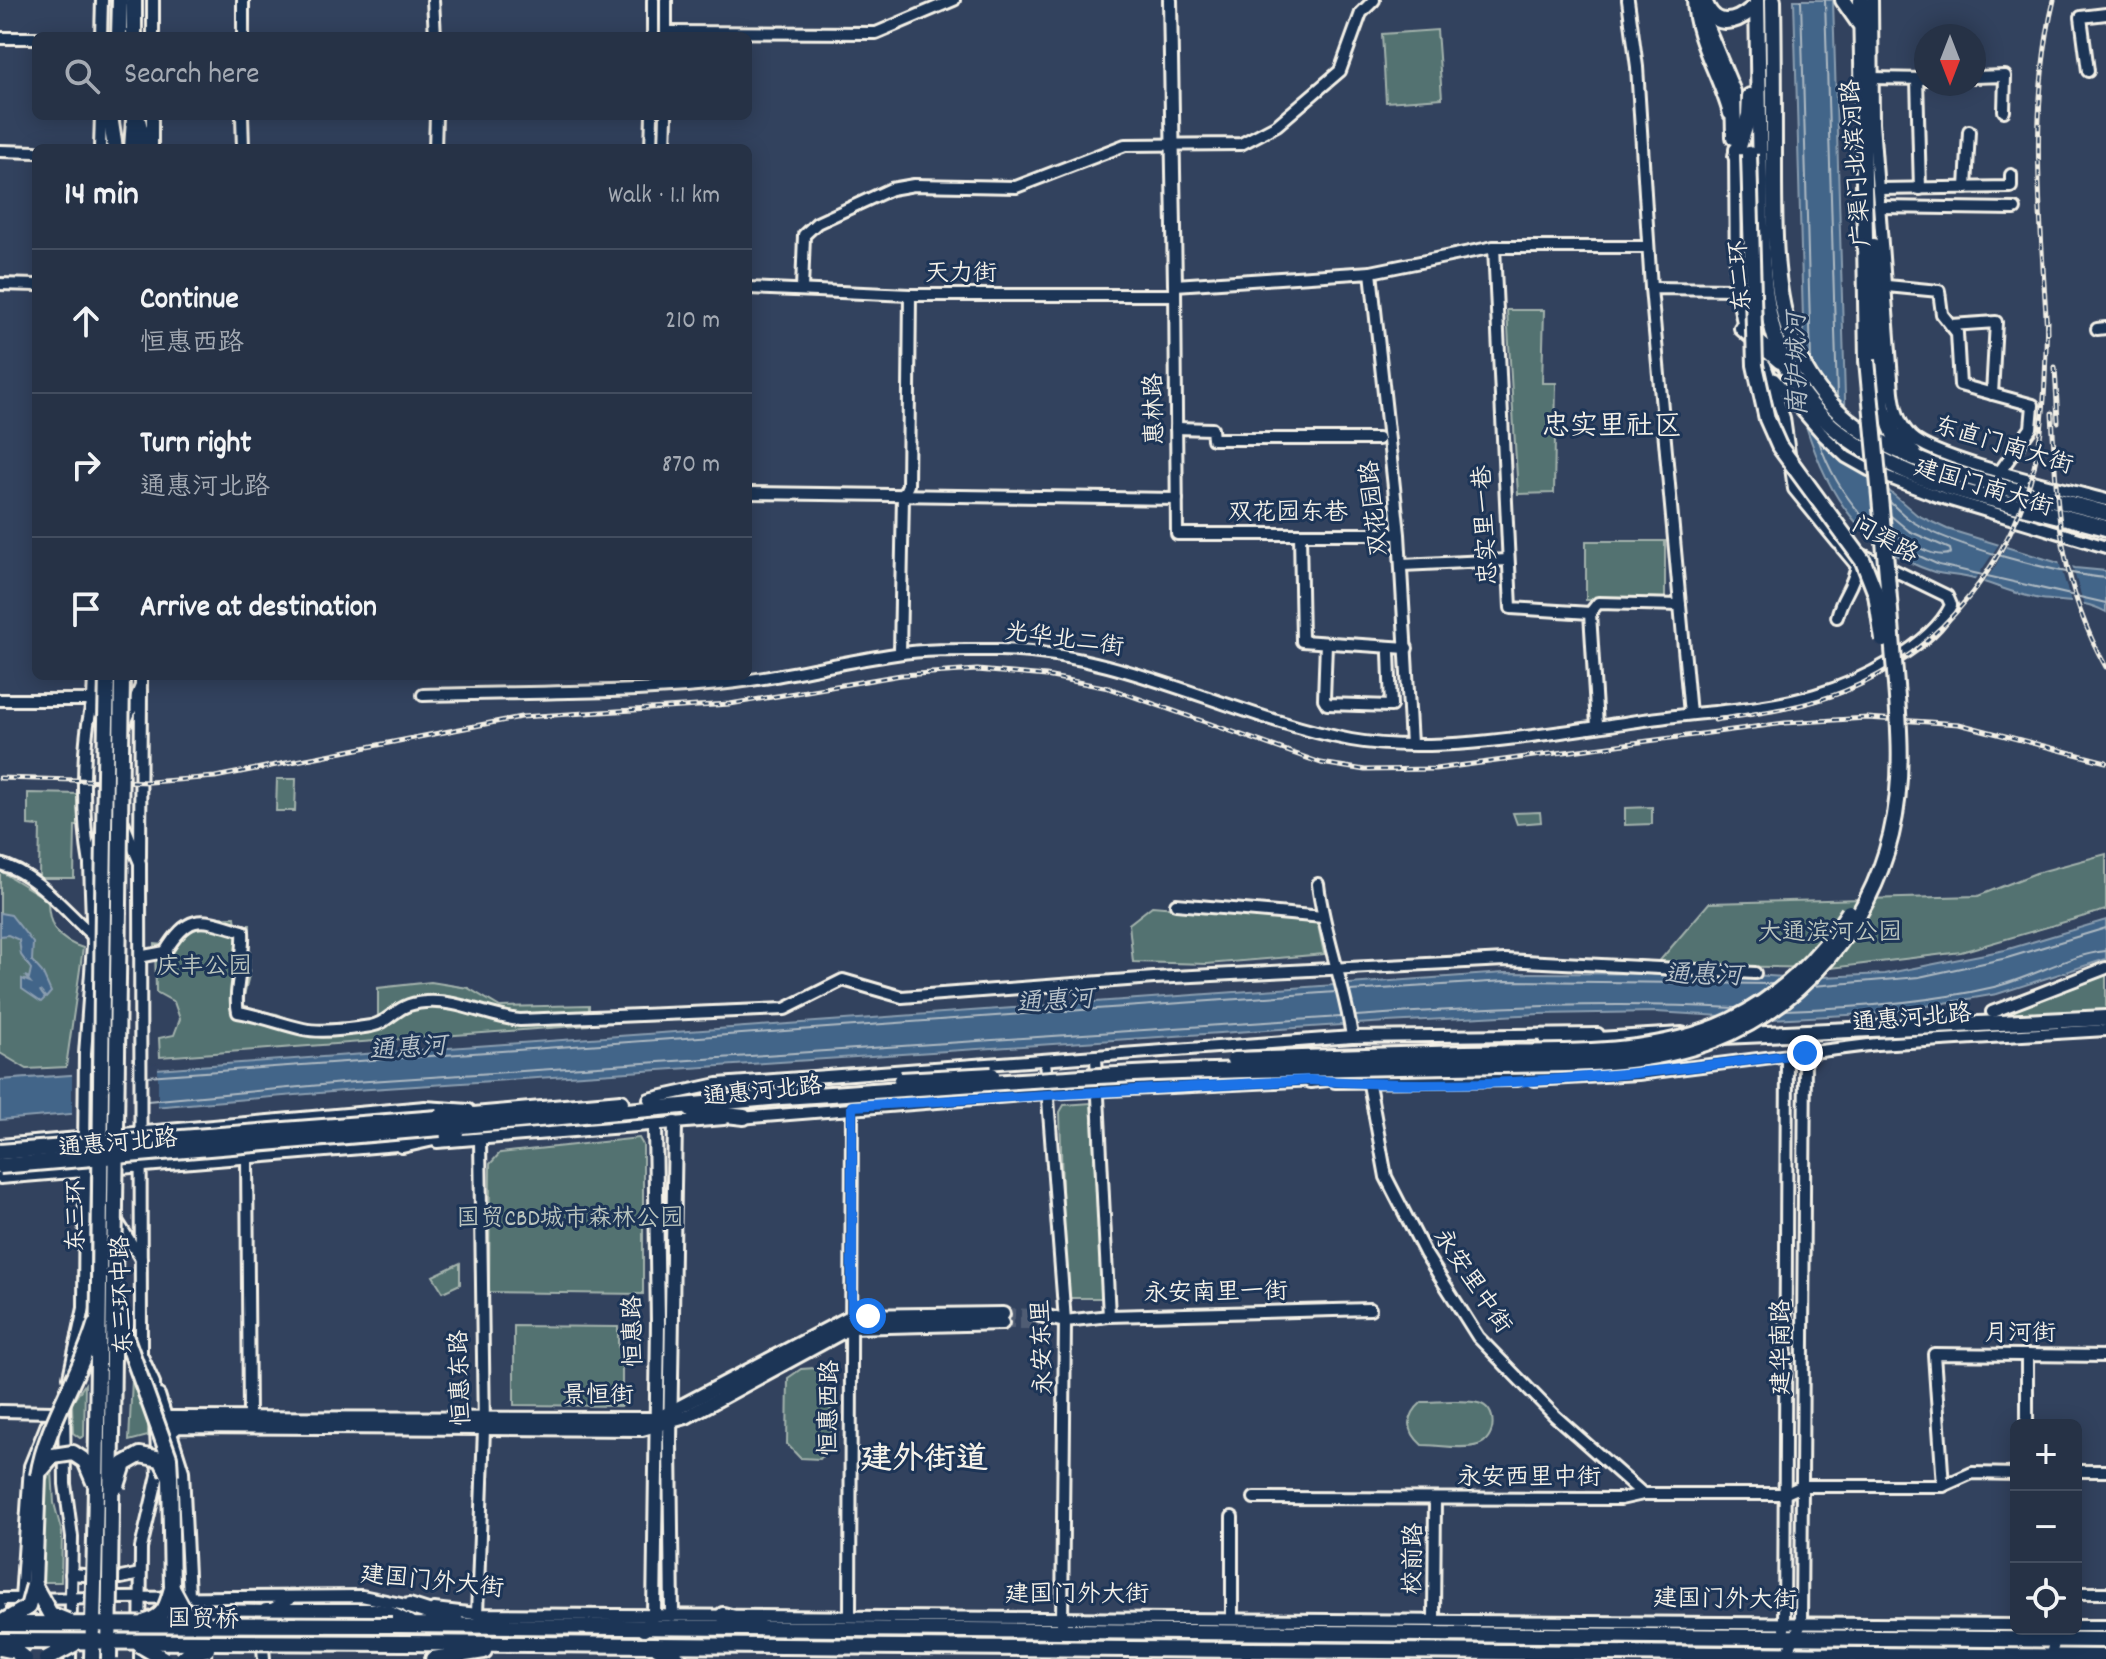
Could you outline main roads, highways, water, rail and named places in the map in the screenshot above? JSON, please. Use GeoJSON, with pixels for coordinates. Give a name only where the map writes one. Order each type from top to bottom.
{"type":"FeatureCollection","features":[{"type":"Feature","properties":{"kind":"highway"},"geometry":{"type":"LineString","coordinates":[[119,32],[120,0]]}},
{"type":"Feature","properties":{"kind":"highway"},"geometry":{"type":"LineString","coordinates":[[134,0],[134,32]]}},
{"type":"Feature","properties":{"kind":"highway"},"geometry":{"type":"LineString","coordinates":[[1703,0],[1711,14],[1722,22],[1741,18],[1754,3]]}},
{"type":"Feature","properties":{"kind":"highway"},"geometry":{"type":"LineString","coordinates":[[1703,0],[1703,20],[1733,92],[1734,137]]}},
{"type":"Feature","properties":{"kind":"highway","name":"东二环"},"geometry":{"type":"LineString","coordinates":[[1773,0],[1775,277],[1788,332],[1814,383],[1859,429],[1923,462],[2106,513]]}},
{"type":"Feature","properties":{"kind":"highway"},"geometry":{"type":"LineString","coordinates":[[1843,0],[1860,27]]}},
{"type":"Feature","properties":{"kind":"highway"},"geometry":{"type":"LineString","coordinates":[[1861,0],[1864,153],[1871,191],[1877,347],[1888,423],[1894,434],[1923,462]]}},
{"type":"Feature","properties":{"kind":"highway"},"geometry":{"type":"LineString","coordinates":[[1234,1060],[1616,1049],[1680,1037],[1729,1021],[1781,988],[1814,959],[1854,904],[1883,842],[1892,785],[1882,625],[1863,561],[1779,446],[1767,419],[1755,365],[1742,155],[1749,115],[1754,3]]}},
{"type":"Feature","properties":{"kind":"highway","name":"东二环"},"geometry":{"type":"LineString","coordinates":[[1754,3],[1762,283],[1767,320],[1786,367],[1826,419],[1857,446],[1892,465],[2101,528]]}},
{"type":"Feature","properties":{"kind":"highway"},"geometry":{"type":"LineString","coordinates":[[111,120],[115,144]]}},
{"type":"Feature","properties":{"kind":"highway"},"geometry":{"type":"LineString","coordinates":[[116,144],[118,120]]}},
{"type":"Feature","properties":{"kind":"highway"},"geometry":{"type":"LineString","coordinates":[[132,144],[136,120]]}},
{"type":"Feature","properties":{"kind":"highway"},"geometry":{"type":"LineString","coordinates":[[137,120],[144,144]]}},
{"type":"Feature","properties":{"kind":"highway"},"geometry":{"type":"LineString","coordinates":[[1864,153],[1873,123]]}},
{"type":"Feature","properties":{"kind":"highway"},"geometry":{"type":"LineString","coordinates":[[1310,1080],[1353,1075],[1540,1073],[1683,1051],[1717,1039],[1779,1003],[1805,982],[1845,937],[1880,870],[1897,807],[1900,761],[1867,360],[1871,191]]}},
{"type":"Feature","properties":{"kind":"highway"},"geometry":{"type":"LineString","coordinates":[[1877,347],[1889,322]]}},
{"type":"Feature","properties":{"kind":"highway"},"geometry":{"type":"LineString","coordinates":[[1742,328],[1786,367]]}},
{"type":"Feature","properties":{"kind":"highway","name":"东三环"},"geometry":{"type":"LineString","coordinates":[[107,680],[101,948],[112,1510],[109,1659]]}},
{"type":"Feature","properties":{"kind":"highway","name":"东三环"},"geometry":{"type":"LineString","coordinates":[[92,1659],[97,1494],[108,1307],[122,680]]}},
{"type":"Feature","properties":{"kind":"highway","name":"通惠河北路"},"geometry":{"type":"LineString","coordinates":[[0,1152],[439,1123],[777,1093],[1410,1045],[1547,1043],[1652,1035],[1772,1036],[2102,1017]]}},
{"type":"Feature","properties":{"kind":"highway","name":"通惠河北路"},"geometry":{"type":"LineString","coordinates":[[777,1093],[1226,1071],[1600,1063]]}},
{"type":"Feature","properties":{"kind":"highway"},"geometry":{"type":"LineString","coordinates":[[654,1103],[744,1117]]}},
{"type":"Feature","properties":{"kind":"highway"},"geometry":{"type":"LineString","coordinates":[[402,1145],[502,1118]]}},
{"type":"Feature","properties":{"kind":"highway","name":"通惠河北路"},"geometry":{"type":"LineString","coordinates":[[0,1166],[439,1123]]}},
{"type":"Feature","properties":{"kind":"highway"},"geometry":{"type":"LineString","coordinates":[[0,1623],[28,1607],[34,1585],[41,1458],[108,1307]]}},
{"type":"Feature","properties":{"kind":"highway"},"geometry":{"type":"LineString","coordinates":[[108,1307],[169,1457],[172,1588],[167,1609],[159,1618],[131,1625]]}},
{"type":"Feature","properties":{"kind":"highway"},"geometry":{"type":"LineString","coordinates":[[38,1476],[53,1456],[73,1453],[90,1470],[97,1494]]}},
{"type":"Feature","properties":{"kind":"highway"},"geometry":{"type":"LineString","coordinates":[[112,1510],[121,1469],[131,1458],[153,1456],[164,1464],[170,1476]]}},
{"type":"Feature","properties":{"kind":"highway"},"geometry":{"type":"LineString","coordinates":[[34,1585],[50,1614],[79,1624]]}},
{"type":"Feature","properties":{"kind":"highway"},"geometry":{"type":"LineString","coordinates":[[172,1588],[186,1614],[220,1625]]}},
{"type":"Feature","properties":{"kind":"highway"},"geometry":{"type":"LineString","coordinates":[[409,1606],[475,1620]]}},
{"type":"Feature","properties":{"kind":"highway"},"geometry":{"type":"LineString","coordinates":[[266,1611],[374,1611],[388,1613],[413,1625]]}},
{"type":"Feature","properties":{"kind":"highway"},"geometry":{"type":"LineString","coordinates":[[723,1615],[777,1630]]}},
{"type":"Feature","properties":{"kind":"highway","name":"建国门外大街"},"geometry":{"type":"LineString","coordinates":[[392,1625],[475,1620],[644,1630],[1062,1625],[1174,1634],[2010,1634]]}},
{"type":"Feature","properties":{"kind":"highway","name":"国贸桥"},"geometry":{"type":"LineString","coordinates":[[0,1623],[392,1625]]}},
{"type":"Feature","properties":{"kind":"highway","name":"建国门外大街"},"geometry":{"type":"LineString","coordinates":[[2062,1635],[2106,1640]]}},
{"type":"Feature","properties":{"kind":"highway","name":"国贸桥"},"geometry":{"type":"LineString","coordinates":[[0,1641],[522,1645]]}},
{"type":"Feature","properties":{"kind":"highway"},"geometry":{"type":"LineString","coordinates":[[46,1659],[79,1641]]}},
{"type":"Feature","properties":{"kind":"highway"},"geometry":{"type":"LineString","coordinates":[[128,1642],[145,1646],[164,1659]]}},
{"type":"Feature","properties":{"kind":"highway"},"geometry":{"type":"LineString","coordinates":[[182,1659],[189,1653],[232,1644]]}},
{"type":"Feature","properties":{"kind":"highway"},"geometry":{"type":"LineString","coordinates":[[433,1659],[522,1645],[859,1646],[1174,1655],[1490,1653],[2106,1657]]}},
{"type":"Feature","properties":{"kind":"highway"},"geometry":{"type":"LineString","coordinates":[[653,1645],[679,1659]]}},
{"type":"Feature","properties":{"kind":"highway"},"geometry":{"type":"LineString","coordinates":[[827,1659],[859,1646]]}},
{"type":"Feature","properties":{"kind":"highway"},"geometry":{"type":"LineString","coordinates":[[0,1648],[15,1651],[25,1659]]}},
{"type":"Feature","properties":{"kind":"main road"},"geometry":{"type":"LineString","coordinates":[[1170,0],[1175,290]]}},
{"type":"Feature","properties":{"kind":"main road","name":"恒惠路"},"geometry":{"type":"LineString","coordinates":[[672,1615],[675,1123]]}},
{"type":"Feature","properties":{"kind":"main road","name":"恒惠路"},"geometry":{"type":"LineString","coordinates":[[644,1630],[654,1615],[657,1423],[655,1126]]}},
{"type":"Feature","properties":{"kind":"main road"},"geometry":{"type":"LineString","coordinates":[[657,1153],[667,1147],[671,1150],[673,1192]]}},
{"type":"Feature","properties":{"kind":"main road","name":"景恒街"},"geometry":{"type":"LineString","coordinates":[[172,1431],[178,1426],[657,1423],[672,1419],[852,1321],[1002,1319]]}},
{"type":"Feature","properties":{"kind":"main road"},"geometry":{"type":"LineString","coordinates":[[1039,1319],[1065,1321]]}},
{"type":"Feature","properties":{"kind":"main road","name":"景恒街"},"geometry":{"type":"LineString","coordinates":[[167,1418],[249,1417],[484,1424]]}},
{"type":"Feature","properties":{"kind":"main road"},"geometry":{"type":"LineString","coordinates":[[656,1523],[658,1586],[662,1592],[673,1592]]}},
{"type":"Feature","properties":{"kind":"main road"},"geometry":{"type":"LineString","coordinates":[[1174,1634],[1174,1655]]}},
{"type":"Feature","properties":{"kind":"water"},"geometry":{"type":"Polygon","coordinates":[[[1794,0],[1833,0],[1846,430],[1866,471],[1917,515],[1947,529],[2075,568],[2106,571],[2106,612],[2082,603],[2032,597],[1970,578],[1934,572],[1908,562],[1867,534],[1837,497],[1825,475],[1806,426],[1794,0]]]}},
{"type":"Feature","properties":{"kind":"water"},"geometry":{"type":"Polygon","coordinates":[[[0,913],[11,915],[33,943],[32,961],[42,972],[51,992],[46,998],[40,991],[45,998],[41,1002],[22,989],[22,979],[30,982],[25,976],[29,978],[31,969],[21,955],[19,940],[8,935],[0,936],[0,913]]]}},
{"type":"Feature","properties":{"kind":"water","name":"通惠河"},"geometry":{"type":"Polygon","coordinates":[[[2106,920],[2106,959],[1997,994],[1886,1013],[1771,1019],[1656,1012],[1540,1014],[1387,1022],[355,1090],[0,1120],[0,1080],[1504,973],[1737,974],[1802,978],[1884,974],[2005,950],[2106,920]]]}},
{"type":"Feature","properties":{"kind":"tunnel"},"geometry":{"type":"LineString","coordinates":[[1003,1314],[1039,1315]]}},
{"type":"Feature","properties":{"kind":"tunnel"},"geometry":{"type":"LineString","coordinates":[[1002,1323],[1039,1323]]}},
{"type":"Feature","properties":{"kind":"railway"},"geometry":{"type":"LineString","coordinates":[[2047,333],[2038,166],[2041,82],[2054,0]]}},
{"type":"Feature","properties":{"kind":"railway"},"geometry":{"type":"LineString","coordinates":[[1715,720],[1797,706],[1845,691],[1880,674],[1913,652],[1943,626],[1970,596],[1993,564],[2027,492],[2042,421],[2047,321]]}},
{"type":"Feature","properties":{"kind":"railway"},"geometry":{"type":"LineString","coordinates":[[2055,367],[2058,422]]}},
{"type":"Feature","properties":{"kind":"railway"},"geometry":{"type":"LineString","coordinates":[[2052,413],[2059,512],[2069,574],[2090,636],[2106,667]]}},
{"type":"Feature","properties":{"kind":"railway"},"geometry":{"type":"LineString","coordinates":[[0,778],[150,782],[215,777],[521,717],[730,704],[901,675],[977,670],[1046,676],[1109,688],[1321,763],[1365,770],[1435,769],[1785,723],[1867,718],[1959,724],[2106,762]]}},
{"type":"Feature","properties":{"kind":"district","name":"忠实里社区"},"geometry":{"type":"Point","coordinates":[1612,429]}},
{"type":"Feature","properties":{"kind":"district","name":"建外街道"},"geometry":{"type":"Point","coordinates":[924,1462]}},
{"type":"Feature","properties":{"kind":"water label","name":"南护城河"},"geometry":{"type":"Point","coordinates":[1799,364]}},
{"type":"Feature","properties":{"kind":"park label","name":"大通滨河公园"},"geometry":{"type":"Point","coordinates":[1830,934]}},
{"type":"Feature","properties":{"kind":"park label","name":"庆丰公园"},"geometry":{"type":"Point","coordinates":[204,968]}},
{"type":"Feature","properties":{"kind":"park label","name":"国贸CBD城市森林公园"},"geometry":{"type":"Point","coordinates":[570,1220]}}]}
